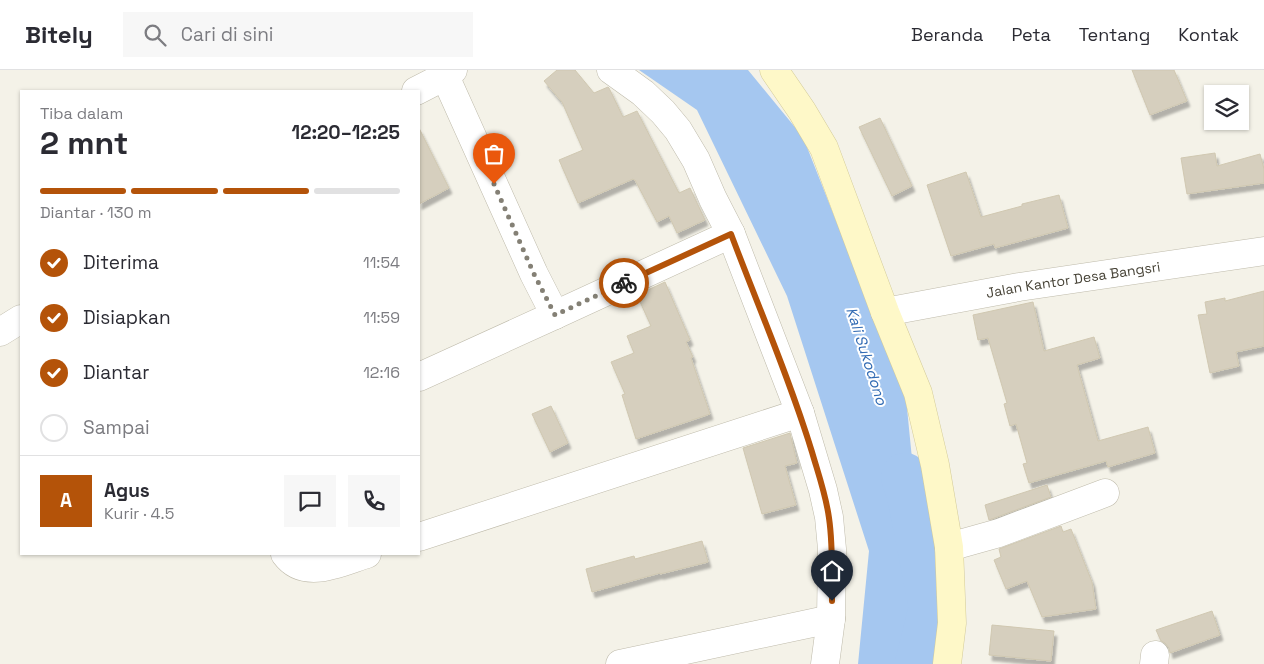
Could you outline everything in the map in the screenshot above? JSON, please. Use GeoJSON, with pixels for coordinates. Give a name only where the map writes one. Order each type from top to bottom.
{"type":"FeatureCollection","features":[{"type":"Feature","properties":{"kind":"main road"},"geometry":{"type":"LineString","coordinates":[[774,70],[824,148],[885,312],[918,393],[935,465],[949,547],[952,623],[947,664]]}},
{"type":"Feature","properties":{"kind":"street"},"geometry":{"type":"LineString","coordinates":[[611,70],[643,93],[663,112],[678,130],[696,160],[731,234],[800,414],[823,490],[829,517],[832,549],[831,619],[825,664]]}},
{"type":"Feature","properties":{"kind":"street"},"geometry":{"type":"LineString","coordinates":[[418,90],[449,73],[534,274],[555,315]]}},
{"type":"Feature","properties":{"kind":"street"},"geometry":{"type":"LineString","coordinates":[[420,377],[731,234]]}},
{"type":"Feature","properties":{"kind":"street","name":"Jalan Kantor Desa Bangsri"},"geometry":{"type":"LineString","coordinates":[[885,312],[1019,286],[1264,251]]}},
{"type":"Feature","properties":{"kind":"street"},"geometry":{"type":"LineString","coordinates":[[0,332],[20,320]]}},
{"type":"Feature","properties":{"kind":"street"},"geometry":{"type":"LineString","coordinates":[[420,537],[800,414]]}},
{"type":"Feature","properties":{"kind":"street"},"geometry":{"type":"LineString","coordinates":[[949,547],[999,533],[1105,493]]}},
{"type":"Feature","properties":{"kind":"street"},"geometry":{"type":"LineString","coordinates":[[286,555],[299,565],[314,569],[363,555]]}},
{"type":"Feature","properties":{"kind":"street"},"geometry":{"type":"LineString","coordinates":[[620,664],[831,619]]}},
{"type":"Feature","properties":{"kind":"water"},"geometry":{"type":"Polygon","coordinates":[[[639,70],[748,70],[803,137],[906,398],[929,631],[924,664],[858,664],[869,551],[787,296],[697,110],[639,70]]]}},
{"type":"Feature","properties":{"kind":"building"},"geometry":{"type":"Polygon","coordinates":[[[557,70],[575,70],[594,93],[608,87],[623,117],[637,111],[679,193],[690,188],[705,220],[677,233],[669,216],[657,222],[633,179],[578,203],[559,160],[583,150],[562,102],[544,81],[557,70]]]}},
{"type":"Feature","properties":{"kind":"building"},"geometry":{"type":"Polygon","coordinates":[[[1132,70],[1174,70],[1187,101],[1150,115],[1132,70]]]}},
{"type":"Feature","properties":{"kind":"building"},"geometry":{"type":"Polygon","coordinates":[[[880,118],[912,186],[892,196],[859,127],[880,118]]]}},
{"type":"Feature","properties":{"kind":"building"},"geometry":{"type":"Polygon","coordinates":[[[420,130],[449,188],[420,203],[420,130]]]}},
{"type":"Feature","properties":{"kind":"building"},"geometry":{"type":"Polygon","coordinates":[[[1215,153],[1217,166],[1260,154],[1264,169],[1264,183],[1187,194],[1181,158],[1215,153]]]}},
{"type":"Feature","properties":{"kind":"building"},"geometry":{"type":"Polygon","coordinates":[[[966,172],[981,217],[1059,195],[1068,228],[995,248],[994,244],[951,256],[927,185],[966,172]]]}},
{"type":"Feature","properties":{"kind":"building"},"geometry":{"type":"Polygon","coordinates":[[[665,282],[690,340],[686,342],[693,357],[691,358],[710,414],[636,439],[622,395],[625,394],[611,362],[634,353],[627,336],[651,326],[637,295],[665,282]]]}},
{"type":"Feature","properties":{"kind":"building"},"geometry":{"type":"Polygon","coordinates":[[[1264,291],[1264,346],[1236,352],[1239,366],[1210,373],[1198,315],[1207,314],[1205,302],[1225,298],[1225,301],[1264,291]]]}},
{"type":"Feature","properties":{"kind":"building"},"geometry":{"type":"Polygon","coordinates":[[[1033,302],[1044,351],[1094,337],[1100,358],[1077,365],[1098,441],[1148,427],[1155,453],[1108,467],[1106,461],[1029,483],[1023,464],[1027,463],[1016,424],[1010,426],[1004,404],[1007,403],[988,338],[978,340],[973,315],[1033,302]]]}},
{"type":"Feature","properties":{"kind":"building"},"geometry":{"type":"Polygon","coordinates":[[[551,406],[568,443],[550,452],[532,414],[551,406]]]}},
{"type":"Feature","properties":{"kind":"building"},"geometry":{"type":"Polygon","coordinates":[[[790,433],[797,463],[785,466],[796,505],[762,514],[743,448],[790,433]]]}},
{"type":"Feature","properties":{"kind":"building"},"geometry":{"type":"Polygon","coordinates":[[[1047,485],[1051,497],[989,520],[985,505],[1047,485]]]}},
{"type":"Feature","properties":{"kind":"building"},"geometry":{"type":"Polygon","coordinates":[[[1061,526],[1063,532],[1071,529],[1092,582],[1096,609],[1042,617],[1027,581],[1006,589],[994,560],[1001,557],[999,549],[1061,526]]]}},
{"type":"Feature","properties":{"kind":"building"},"geometry":{"type":"Polygon","coordinates":[[[702,541],[708,562],[592,592],[586,569],[634,556],[635,559],[702,541]]]}},
{"type":"Feature","properties":{"kind":"building"},"geometry":{"type":"Polygon","coordinates":[[[1212,611],[1220,635],[1170,653],[1169,648],[1161,641],[1156,630],[1212,611]]]}},
{"type":"Feature","properties":{"kind":"building"},"geometry":{"type":"Polygon","coordinates":[[[992,625],[1054,631],[1051,661],[989,655],[992,625]]]}},
{"type":"Feature","properties":{"kind":"waterway","name":"Kali Sukodono"},"geometry":{"type":"LineString","coordinates":[[905,477],[911,496],[933,607],[919,664]]}},
{"type":"Feature","properties":{"kind":"way so far"},"geometry":{"type":"LineString","coordinates":[[494,184],[534,274],[555,315],[624,283]]}},
{"type":"Feature","properties":{"kind":"route"},"geometry":{"type":"LineString","coordinates":[[624,283],[731,234],[800,414],[823,490],[829,517],[832,549],[832,601]]}}]}
